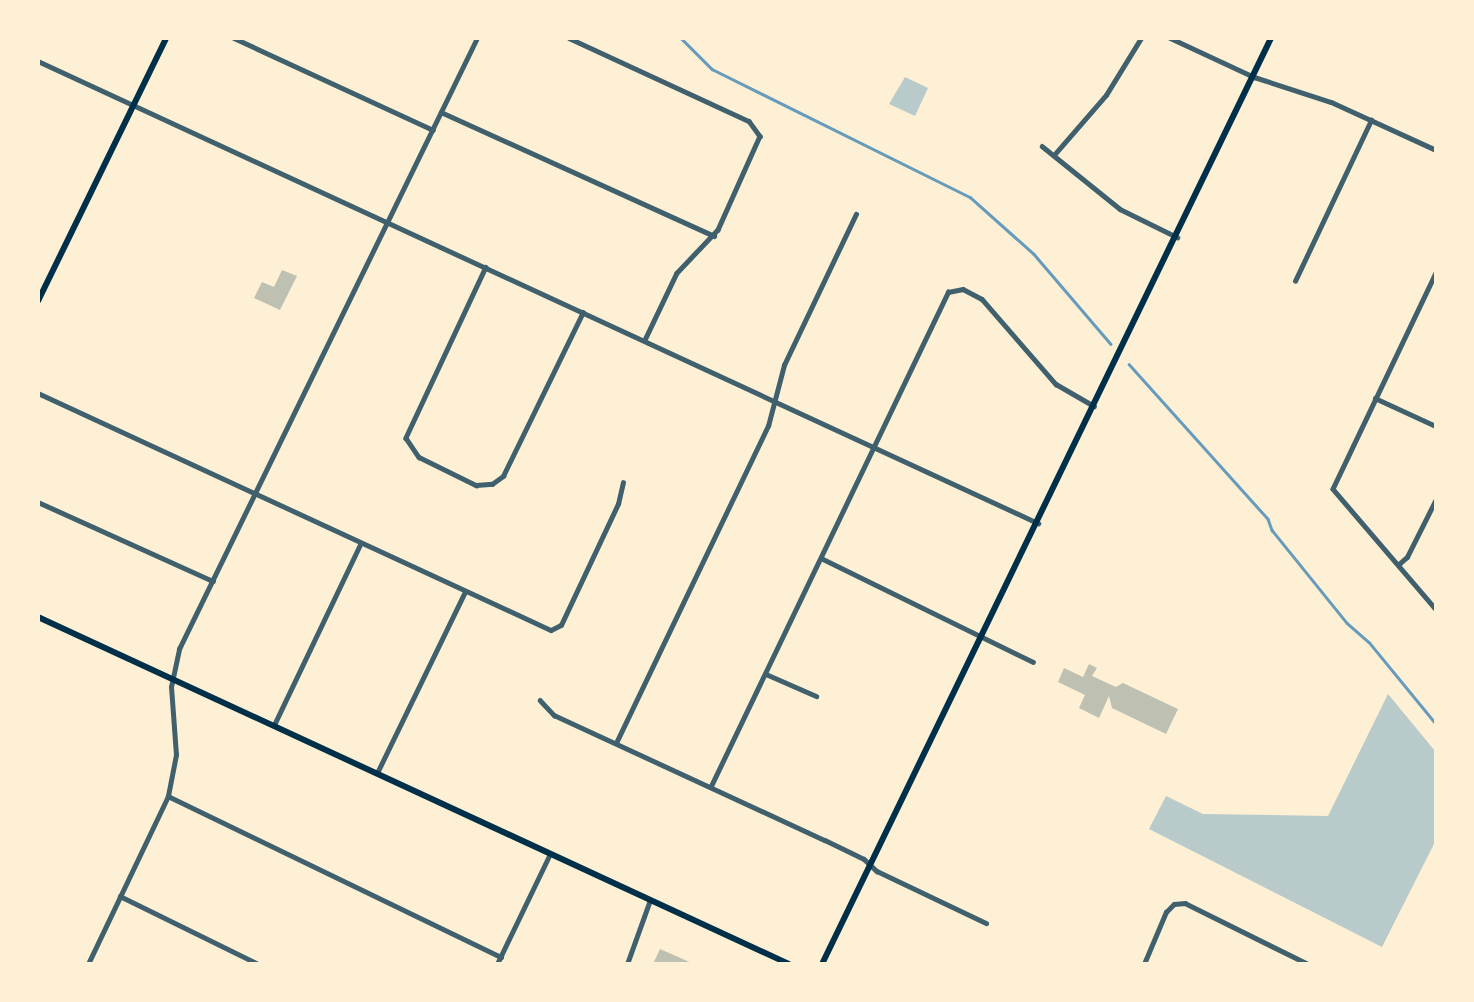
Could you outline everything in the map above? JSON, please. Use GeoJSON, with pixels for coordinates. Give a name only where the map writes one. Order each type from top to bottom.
{"type":"FeatureCollection","features":[{"type":"Feature","properties":{"kind":"main road"},"geometry":{"type":"LineString","coordinates":[[38,301],[166,38]]}},
{"type":"Feature","properties":{"kind":"main road"},"geometry":{"type":"LineString","coordinates":[[822,964],[985,636],[1271,38]]}},
{"type":"Feature","properties":{"kind":"main road"},"geometry":{"type":"LineString","coordinates":[[38,617],[789,964]]}},
{"type":"Feature","properties":{"kind":"street"},"geometry":{"type":"LineString","coordinates":[[234,38],[433,130]]}},
{"type":"Feature","properties":{"kind":"street"},"geometry":{"type":"LineString","coordinates":[[569,38],[750,121],[759,131],[757,148],[714,236],[677,273],[645,340]]}},
{"type":"Feature","properties":{"kind":"street"},"geometry":{"type":"LineString","coordinates":[[1054,155],[1106,95],[1141,38]]}},
{"type":"Feature","properties":{"kind":"street"},"geometry":{"type":"LineString","coordinates":[[1170,38],[1254,77],[1371,120],[1436,150]]}},
{"type":"Feature","properties":{"kind":"street"},"geometry":{"type":"LineString","coordinates":[[88,964],[168,796],[176,755],[172,679],[179,649],[476,39]]}},
{"type":"Feature","properties":{"kind":"street"},"geometry":{"type":"LineString","coordinates":[[38,61],[1038,523]]}},
{"type":"Feature","properties":{"kind":"street"},"geometry":{"type":"LineString","coordinates":[[441,111],[714,236]]}},
{"type":"Feature","properties":{"kind":"street"},"geometry":{"type":"LineString","coordinates":[[1295,281],[1371,120]]}},
{"type":"Feature","properties":{"kind":"street"},"geometry":{"type":"LineString","coordinates":[[1042,146],[1120,209],[1177,237]]}},
{"type":"Feature","properties":{"kind":"street"},"geometry":{"type":"LineString","coordinates":[[616,743],[768,425],[783,365],[856,214]]}},
{"type":"Feature","properties":{"kind":"street"},"geometry":{"type":"LineString","coordinates":[[486,267],[412,418],[407,443],[419,457],[465,480],[480,486],[492,484],[503,476],[583,312]]}},
{"type":"Feature","properties":{"kind":"street"},"geometry":{"type":"LineString","coordinates":[[1436,273],[1333,489],[1436,609]]}},
{"type":"Feature","properties":{"kind":"street"},"geometry":{"type":"LineString","coordinates":[[711,786],[943,298],[954,289],[982,299],[1056,384],[1095,407]]}},
{"type":"Feature","properties":{"kind":"street"},"geometry":{"type":"LineString","coordinates":[[38,393],[360,545],[553,630],[561,625],[618,504],[623,483]]}},
{"type":"Feature","properties":{"kind":"street"},"geometry":{"type":"LineString","coordinates":[[1375,398],[1436,426]]}},
{"type":"Feature","properties":{"kind":"street"},"geometry":{"type":"LineString","coordinates":[[1398,565],[1407,557],[1436,499]]}},
{"type":"Feature","properties":{"kind":"street"},"geometry":{"type":"LineString","coordinates":[[38,502],[213,581]]}},
{"type":"Feature","properties":{"kind":"street"},"geometry":{"type":"LineString","coordinates":[[274,725],[360,545]]}},
{"type":"Feature","properties":{"kind":"street"},"geometry":{"type":"LineString","coordinates":[[821,558],[985,636],[1033,662]]}},
{"type":"Feature","properties":{"kind":"street"},"geometry":{"type":"LineString","coordinates":[[377,773],[465,593]]}},
{"type":"Feature","properties":{"kind":"street"},"geometry":{"type":"LineString","coordinates":[[766,674],[816,696]]}},
{"type":"Feature","properties":{"kind":"street"},"geometry":{"type":"LineString","coordinates":[[540,699],[554,715],[711,786],[986,923]]}},
{"type":"Feature","properties":{"kind":"street"},"geometry":{"type":"LineString","coordinates":[[168,796],[501,957]]}},
{"type":"Feature","properties":{"kind":"street"},"geometry":{"type":"LineString","coordinates":[[497,964],[550,853]]}},
{"type":"Feature","properties":{"kind":"street"},"geometry":{"type":"LineString","coordinates":[[120,896],[258,964]]}},
{"type":"Feature","properties":{"kind":"street"},"geometry":{"type":"LineString","coordinates":[[627,964],[650,899]]}},
{"type":"Feature","properties":{"kind":"street"},"geometry":{"type":"LineString","coordinates":[[1144,964],[1166,912],[1174,904],[1185,903],[1308,964]]}},
{"type":"Feature","properties":{"kind":"shaded area"},"geometry":{"type":"Polygon","coordinates":[[[905,77],[928,88],[915,116],[889,104],[905,77]]]}},
{"type":"Feature","properties":{"kind":"shaded area"},"geometry":{"type":"Polygon","coordinates":[[[1388,694],[1435,751],[1436,840],[1382,947],[1149,829],[1166,796],[1203,814],[1328,816],[1388,694]]]}},
{"type":"Feature","properties":{"kind":"building"},"geometry":{"type":"Polygon","coordinates":[[[282,270],[297,276],[280,310],[254,298],[262,282],[274,287],[282,270]]]}},
{"type":"Feature","properties":{"kind":"building"},"geometry":{"type":"Polygon","coordinates":[[[1089,664],[1097,668],[1092,676],[1116,687],[1123,683],[1178,709],[1166,734],[1112,708],[1109,696],[1099,718],[1079,708],[1085,695],[1058,682],[1064,668],[1083,677],[1089,664]]]}},
{"type":"Feature","properties":{"kind":"building"},"geometry":{"type":"Polygon","coordinates":[[[660,949],[694,964],[653,964],[660,949]]]}},
{"type":"Feature","properties":{"kind":"waterway"},"geometry":{"type":"LineString","coordinates":[[681,38],[712,69],[970,197],[1034,254],[1111,344]]}},
{"type":"Feature","properties":{"kind":"waterway"},"geometry":{"type":"LineString","coordinates":[[1129,364],[1268,519],[1272,530],[1347,623],[1369,642],[1436,724]]}}]}
